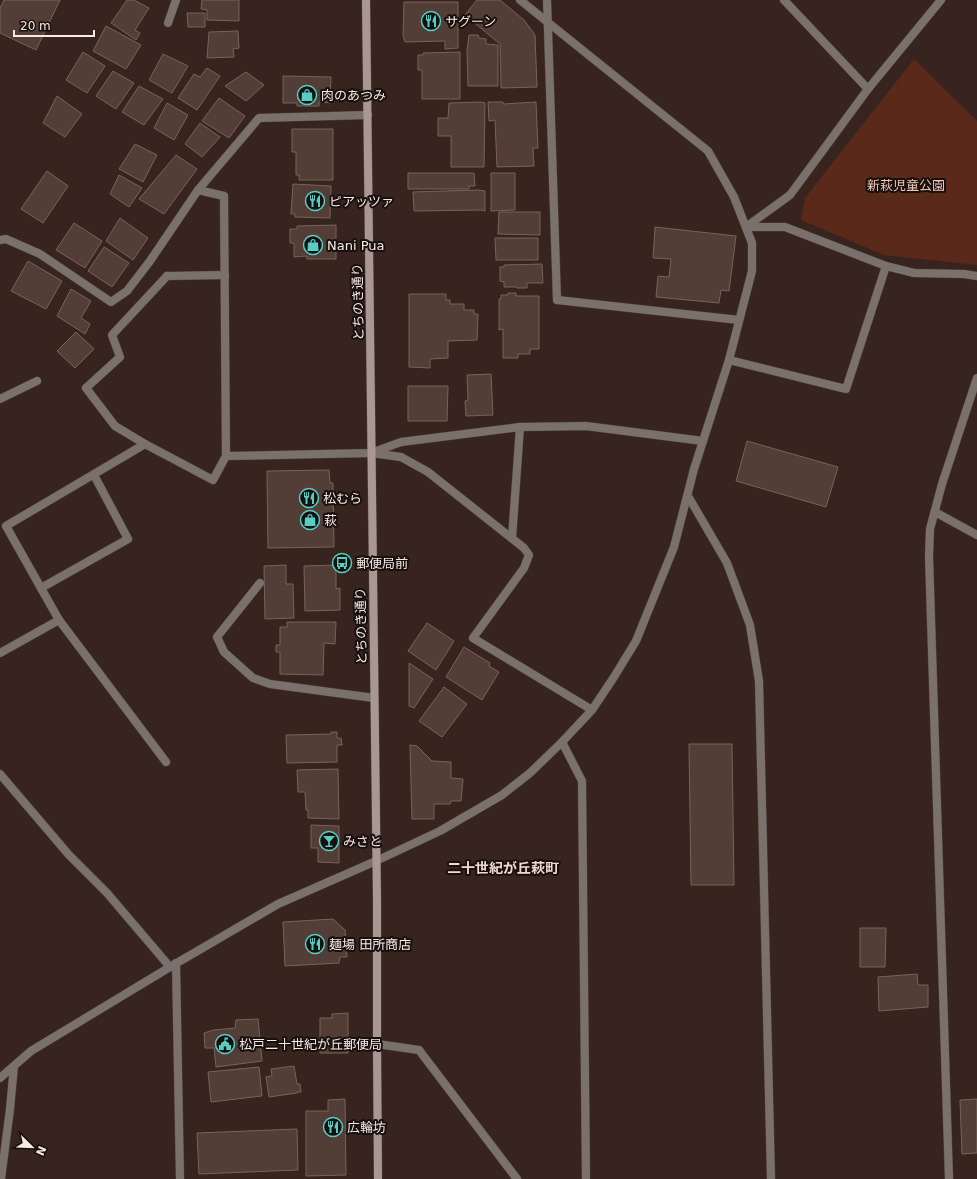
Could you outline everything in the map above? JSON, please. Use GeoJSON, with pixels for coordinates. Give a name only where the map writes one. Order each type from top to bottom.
{"type":"FeatureCollection","features":[{"type":"Feature","properties":{"kind":"street"},"geometry":{"type":"LineString","coordinates":[[168,24],[176,0]]}},
{"type":"Feature","properties":{"kind":"street","name":"とちのき通り"},"geometry":{"type":"LineString","coordinates":[[366,0],[376,861],[378,1179]]}},
{"type":"Feature","properties":{"kind":"street"},"geometry":{"type":"LineString","coordinates":[[0,1078],[31,1051],[173,965],[278,904],[440,831],[502,795],[530,773],[592,710],[636,641],[674,546],[694,469],[729,360],[752,271],[752,243],[734,197],[708,151],[520,0]]}},
{"type":"Feature","properties":{"kind":"street"},"geometry":{"type":"LineString","coordinates":[[548,0],[556,300],[739,320]]}},
{"type":"Feature","properties":{"kind":"street"},"geometry":{"type":"LineString","coordinates":[[784,0],[868,89]]}},
{"type":"Feature","properties":{"kind":"street"},"geometry":{"type":"LineString","coordinates":[[746,227],[790,195],[868,89],[942,0]]}},
{"type":"Feature","properties":{"kind":"street"},"geometry":{"type":"LineString","coordinates":[[0,240],[6,239],[40,254],[111,302],[127,291],[150,261],[198,190],[259,118],[368,115]]}},
{"type":"Feature","properties":{"kind":"street"},"geometry":{"type":"LineString","coordinates":[[198,190],[224,196],[225,275],[226,456],[213,480],[145,444],[115,426],[86,388],[120,357],[112,335],[167,276],[225,275]]}},
{"type":"Feature","properties":{"kind":"street"},"geometry":{"type":"LineString","coordinates":[[746,227],[786,227],[886,266],[914,274],[964,274],[977,276]]}},
{"type":"Feature","properties":{"kind":"street"},"geometry":{"type":"LineString","coordinates":[[729,360],[846,389],[886,266]]}},
{"type":"Feature","properties":{"kind":"street"},"geometry":{"type":"LineString","coordinates":[[949,1179],[929,557],[930,529],[942,484],[977,378]]}},
{"type":"Feature","properties":{"kind":"street"},"geometry":{"type":"LineString","coordinates":[[0,399],[37,381]]}},
{"type":"Feature","properties":{"kind":"street"},"geometry":{"type":"LineString","coordinates":[[371,453],[401,442],[520,427],[586,426],[703,441]]}},
{"type":"Feature","properties":{"kind":"street"},"geometry":{"type":"LineString","coordinates":[[512,538],[520,427]]}},
{"type":"Feature","properties":{"kind":"street"},"geometry":{"type":"LineString","coordinates":[[145,444],[6,526],[58,620],[166,762]]}},
{"type":"Feature","properties":{"kind":"street"},"geometry":{"type":"LineString","coordinates":[[226,456],[371,453],[401,457],[428,472],[512,538],[524,548],[529,555],[524,568],[473,638],[592,710]]}},
{"type":"Feature","properties":{"kind":"street"},"geometry":{"type":"LineString","coordinates":[[41,588],[128,539],[94,475]]}},
{"type":"Feature","properties":{"kind":"street"},"geometry":{"type":"LineString","coordinates":[[688,496],[727,563],[750,624],[759,681],[771,1179]]}},
{"type":"Feature","properties":{"kind":"street"},"geometry":{"type":"LineString","coordinates":[[935,512],[977,535]]}},
{"type":"Feature","properties":{"kind":"street"},"geometry":{"type":"LineString","coordinates":[[260,583],[217,637],[224,652],[253,678],[270,684],[374,698]]}},
{"type":"Feature","properties":{"kind":"street"},"geometry":{"type":"LineString","coordinates":[[0,653],[58,620]]}},
{"type":"Feature","properties":{"kind":"street"},"geometry":{"type":"LineString","coordinates":[[562,742],[582,781],[586,1179]]}},
{"type":"Feature","properties":{"kind":"street"},"geometry":{"type":"LineString","coordinates":[[0,774],[70,855],[173,965],[180,1179]]}},
{"type":"Feature","properties":{"kind":"street"},"geometry":{"type":"LineString","coordinates":[[376,1044],[419,1050],[518,1179]]}},
{"type":"Feature","properties":{"kind":"street"},"geometry":{"type":"LineString","coordinates":[[1,1179],[14,1066]]}},
{"type":"Feature","properties":{"kind":"green space","name":"新萩児童公園"},"geometry":{"type":"Polygon","coordinates":[[[914,59],[977,121],[977,265],[884,255],[801,220],[805,198],[914,59]]]}},
{"type":"Feature","properties":{"kind":"building"},"geometry":{"type":"Polygon","coordinates":[[[4,0],[60,0],[36,50],[0,33],[0,8],[4,0]]]}},
{"type":"Feature","properties":{"kind":"building"},"geometry":{"type":"Polygon","coordinates":[[[127,0],[134,0],[149,8],[135,30],[140,33],[136,40],[111,23],[127,0]]]}},
{"type":"Feature","properties":{"kind":"building"},"geometry":{"type":"Polygon","coordinates":[[[202,0],[239,0],[239,21],[207,20],[207,10],[201,9],[202,0]]]}},
{"type":"Feature","properties":{"kind":"building"},"geometry":{"type":"Polygon","coordinates":[[[477,0],[500,0],[524,20],[535,35],[537,87],[501,88],[500,44],[465,15],[477,0]]]}},
{"type":"Feature","properties":{"kind":"building"},"geometry":{"type":"Polygon","coordinates":[[[404,2],[458,2],[458,48],[445,49],[445,41],[405,42],[403,35],[404,2]]]}},
{"type":"Feature","properties":{"kind":"building"},"geometry":{"type":"Polygon","coordinates":[[[187,13],[205,13],[205,27],[188,27],[187,13]]]}},
{"type":"Feature","properties":{"kind":"building"},"geometry":{"type":"Polygon","coordinates":[[[106,26],[141,45],[126,69],[93,51],[106,26]]]}},
{"type":"Feature","properties":{"kind":"building"},"geometry":{"type":"Polygon","coordinates":[[[238,31],[239,48],[233,49],[234,57],[207,58],[209,32],[238,31]]]}},
{"type":"Feature","properties":{"kind":"building"},"geometry":{"type":"Polygon","coordinates":[[[469,35],[478,35],[479,38],[486,39],[486,44],[498,45],[498,86],[468,86],[467,51],[469,35]]]}},
{"type":"Feature","properties":{"kind":"building"},"geometry":{"type":"Polygon","coordinates":[[[83,52],[105,66],[87,93],[66,80],[83,52]]]}},
{"type":"Feature","properties":{"kind":"building"},"geometry":{"type":"Polygon","coordinates":[[[460,52],[460,99],[422,99],[422,70],[418,70],[418,55],[423,55],[423,53],[460,52]]]}},
{"type":"Feature","properties":{"kind":"building"},"geometry":{"type":"Polygon","coordinates":[[[163,54],[188,66],[172,93],[149,80],[163,54]]]}},
{"type":"Feature","properties":{"kind":"building"},"geometry":{"type":"Polygon","coordinates":[[[207,68],[220,76],[197,110],[178,98],[194,74],[200,77],[207,68]]]}},
{"type":"Feature","properties":{"kind":"building"},"geometry":{"type":"Polygon","coordinates":[[[113,71],[134,83],[116,109],[96,96],[113,71]]]}},
{"type":"Feature","properties":{"kind":"building"},"geometry":{"type":"Polygon","coordinates":[[[246,72],[264,85],[246,101],[225,86],[246,72]]]}},
{"type":"Feature","properties":{"kind":"building"},"geometry":{"type":"Polygon","coordinates":[[[283,76],[331,77],[330,103],[319,102],[319,106],[297,106],[297,103],[283,103],[283,76]]]}},
{"type":"Feature","properties":{"kind":"building"},"geometry":{"type":"Polygon","coordinates":[[[139,86],[163,99],[144,125],[122,112],[139,86]]]}},
{"type":"Feature","properties":{"kind":"building"},"geometry":{"type":"Polygon","coordinates":[[[57,96],[82,114],[65,137],[43,123],[57,96]]]}},
{"type":"Feature","properties":{"kind":"building"},"geometry":{"type":"Polygon","coordinates":[[[219,98],[245,116],[229,138],[202,121],[219,98]]]}},
{"type":"Feature","properties":{"kind":"building"},"geometry":{"type":"Polygon","coordinates":[[[488,102],[503,102],[503,104],[536,102],[538,148],[533,148],[534,166],[497,167],[495,120],[489,121],[488,102]]]}},
{"type":"Feature","properties":{"kind":"building"},"geometry":{"type":"Polygon","coordinates":[[[167,103],[188,115],[174,140],[154,128],[167,103]]]}},
{"type":"Feature","properties":{"kind":"building"},"geometry":{"type":"Polygon","coordinates":[[[449,103],[485,103],[484,167],[451,167],[451,136],[438,136],[438,118],[448,118],[449,103]]]}},
{"type":"Feature","properties":{"kind":"building"},"geometry":{"type":"Polygon","coordinates":[[[200,123],[220,137],[202,157],[185,144],[200,123]]]}},
{"type":"Feature","properties":{"kind":"building"},"geometry":{"type":"Polygon","coordinates":[[[292,129],[333,129],[333,180],[299,180],[299,175],[296,175],[296,152],[292,152],[292,129]]]}},
{"type":"Feature","properties":{"kind":"building"},"geometry":{"type":"Polygon","coordinates":[[[135,144],[157,155],[143,182],[119,169],[135,144]]]}},
{"type":"Feature","properties":{"kind":"building"},"geometry":{"type":"Polygon","coordinates":[[[176,155],[197,169],[164,214],[139,199],[176,155]]]}},
{"type":"Feature","properties":{"kind":"building"},"geometry":{"type":"Polygon","coordinates":[[[47,171],[68,186],[43,223],[21,209],[47,171]]]}},
{"type":"Feature","properties":{"kind":"building"},"geometry":{"type":"Polygon","coordinates":[[[408,173],[474,173],[475,186],[469,186],[469,189],[408,189],[408,173]]]}},
{"type":"Feature","properties":{"kind":"building"},"geometry":{"type":"Polygon","coordinates":[[[491,173],[515,173],[515,210],[491,211],[491,173]]]}},
{"type":"Feature","properties":{"kind":"building"},"geometry":{"type":"Polygon","coordinates":[[[119,175],[142,188],[129,207],[110,194],[119,175]]]}},
{"type":"Feature","properties":{"kind":"building"},"geometry":{"type":"Polygon","coordinates":[[[293,184],[331,186],[330,218],[295,217],[295,214],[291,214],[293,184]]]}},
{"type":"Feature","properties":{"kind":"building"},"geometry":{"type":"Polygon","coordinates":[[[485,191],[485,211],[414,211],[413,192],[485,191]]]}},
{"type":"Feature","properties":{"kind":"building"},"geometry":{"type":"Polygon","coordinates":[[[499,212],[540,212],[540,235],[498,234],[499,212]]]}},
{"type":"Feature","properties":{"kind":"building"},"geometry":{"type":"Polygon","coordinates":[[[120,218],[148,238],[133,260],[106,241],[120,218]]]}},
{"type":"Feature","properties":{"kind":"building"},"geometry":{"type":"Polygon","coordinates":[[[74,223],[102,241],[85,268],[56,250],[74,223]]]}},
{"type":"Feature","properties":{"kind":"building"},"geometry":{"type":"Polygon","coordinates":[[[336,225],[336,259],[307,259],[307,256],[294,257],[294,243],[290,243],[290,229],[297,229],[297,226],[336,225]]]}},
{"type":"Feature","properties":{"kind":"building"},"geometry":{"type":"Polygon","coordinates":[[[655,227],[736,236],[729,291],[721,290],[719,303],[656,297],[658,276],[669,277],[671,259],[653,258],[655,227]]]}},
{"type":"Feature","properties":{"kind":"building"},"geometry":{"type":"Polygon","coordinates":[[[495,238],[538,238],[538,260],[496,260],[495,238]]]}},
{"type":"Feature","properties":{"kind":"building"},"geometry":{"type":"Polygon","coordinates":[[[104,247],[129,263],[112,287],[88,271],[104,247]]]}},
{"type":"Feature","properties":{"kind":"building"},"geometry":{"type":"Polygon","coordinates":[[[28,261],[62,281],[46,309],[11,291],[28,261]]]}},
{"type":"Feature","properties":{"kind":"building"},"geometry":{"type":"Polygon","coordinates":[[[542,264],[543,283],[527,283],[527,288],[517,288],[504,287],[504,282],[500,281],[500,267],[504,267],[504,265],[542,264]]]}},
{"type":"Feature","properties":{"kind":"building"},"geometry":{"type":"Polygon","coordinates":[[[71,289],[91,301],[81,318],[90,324],[85,334],[57,316],[71,289]]]}},
{"type":"Feature","properties":{"kind":"building"},"geometry":{"type":"Polygon","coordinates":[[[508,293],[516,293],[516,296],[539,296],[539,349],[530,349],[530,354],[518,354],[518,358],[503,358],[503,329],[499,330],[499,299],[501,299],[501,295],[508,295],[508,293]]]}},
{"type":"Feature","properties":{"kind":"building"},"geometry":{"type":"Polygon","coordinates":[[[409,294],[446,294],[446,300],[450,300],[450,304],[464,304],[464,310],[474,310],[474,314],[478,314],[477,340],[448,341],[448,358],[430,359],[430,368],[409,367],[409,294]]]}},
{"type":"Feature","properties":{"kind":"building"},"geometry":{"type":"Polygon","coordinates":[[[76,332],[94,349],[75,368],[57,351],[76,332]]]}},
{"type":"Feature","properties":{"kind":"building"},"geometry":{"type":"Polygon","coordinates":[[[491,374],[493,415],[466,416],[465,401],[468,400],[467,375],[491,374]]]}},
{"type":"Feature","properties":{"kind":"building"},"geometry":{"type":"Polygon","coordinates":[[[408,386],[448,386],[447,421],[408,421],[408,386]]]}},
{"type":"Feature","properties":{"kind":"building"},"geometry":{"type":"Polygon","coordinates":[[[747,441],[838,467],[826,507],[736,481],[747,441]]]}},
{"type":"Feature","properties":{"kind":"building"},"geometry":{"type":"Polygon","coordinates":[[[329,470],[330,483],[333,483],[334,547],[268,548],[267,471],[329,470]]]}},
{"type":"Feature","properties":{"kind":"building"},"geometry":{"type":"Polygon","coordinates":[[[286,565],[286,584],[293,584],[294,618],[265,619],[264,566],[286,565]]]}},
{"type":"Feature","properties":{"kind":"building"},"geometry":{"type":"Polygon","coordinates":[[[336,565],[336,589],[340,588],[340,610],[305,611],[304,566],[336,565]]]}},
{"type":"Feature","properties":{"kind":"building"},"geometry":{"type":"Polygon","coordinates":[[[287,622],[336,622],[335,644],[324,643],[323,675],[280,674],[280,652],[276,652],[276,645],[280,645],[280,627],[287,627],[287,622]]]}},
{"type":"Feature","properties":{"kind":"building"},"geometry":{"type":"Polygon","coordinates":[[[427,623],[454,641],[436,670],[408,651],[427,623]]]}},
{"type":"Feature","properties":{"kind":"building"},"geometry":{"type":"Polygon","coordinates":[[[464,647],[490,663],[489,666],[499,672],[482,700],[446,677],[464,647]]]}},
{"type":"Feature","properties":{"kind":"building"},"geometry":{"type":"Polygon","coordinates":[[[409,663],[433,679],[414,708],[409,706],[409,663]]]}},
{"type":"Feature","properties":{"kind":"building"},"geometry":{"type":"Polygon","coordinates":[[[444,687],[467,704],[442,737],[419,721],[444,687]]]}},
{"type":"Feature","properties":{"kind":"building"},"geometry":{"type":"Polygon","coordinates":[[[331,732],[337,732],[337,738],[341,738],[342,745],[337,745],[337,762],[287,763],[286,735],[331,734],[331,732]]]}},
{"type":"Feature","properties":{"kind":"building"},"geometry":{"type":"Polygon","coordinates":[[[689,744],[732,744],[734,885],[691,885],[689,744]]]}},
{"type":"Feature","properties":{"kind":"building"},"geometry":{"type":"Polygon","coordinates":[[[410,745],[417,746],[432,761],[451,762],[451,778],[463,779],[461,801],[451,801],[450,804],[434,804],[434,819],[412,819],[410,745]]]}},
{"type":"Feature","properties":{"kind":"building"},"geometry":{"type":"Polygon","coordinates":[[[338,769],[339,819],[308,818],[305,792],[298,792],[297,770],[338,769]]]}},
{"type":"Feature","properties":{"kind":"building"},"geometry":{"type":"Polygon","coordinates":[[[311,825],[339,826],[339,863],[318,862],[318,848],[311,848],[311,825]]]}},
{"type":"Feature","properties":{"kind":"building"},"geometry":{"type":"Polygon","coordinates":[[[333,919],[345,930],[347,957],[340,957],[339,963],[285,966],[283,922],[333,919]]]}},
{"type":"Feature","properties":{"kind":"building"},"geometry":{"type":"Polygon","coordinates":[[[860,928],[886,928],[885,967],[860,967],[860,928]]]}},
{"type":"Feature","properties":{"kind":"building"},"geometry":{"type":"Polygon","coordinates":[[[917,974],[918,985],[928,985],[928,1007],[879,1011],[878,977],[917,974]]]}},
{"type":"Feature","properties":{"kind":"building"},"geometry":{"type":"Polygon","coordinates":[[[348,1013],[348,1053],[320,1053],[320,1018],[332,1018],[332,1014],[348,1013]]]}},
{"type":"Feature","properties":{"kind":"building"},"geometry":{"type":"Polygon","coordinates":[[[258,1019],[262,1061],[216,1067],[214,1048],[205,1048],[204,1033],[214,1030],[235,1028],[236,1020],[258,1019]]]}},
{"type":"Feature","properties":{"kind":"building"},"geometry":{"type":"Polygon","coordinates":[[[294,1066],[297,1084],[300,1084],[301,1092],[269,1097],[266,1077],[272,1076],[271,1069],[294,1066]]]}},
{"type":"Feature","properties":{"kind":"building"},"geometry":{"type":"Polygon","coordinates":[[[259,1067],[262,1096],[211,1102],[208,1072],[259,1067]]]}},
{"type":"Feature","properties":{"kind":"building"},"geometry":{"type":"Polygon","coordinates":[[[345,1099],[346,1175],[306,1176],[306,1111],[328,1111],[328,1100],[345,1099]]]}},
{"type":"Feature","properties":{"kind":"building"},"geometry":{"type":"Polygon","coordinates":[[[977,1099],[977,1153],[962,1154],[960,1100],[977,1099]]]}},
{"type":"Feature","properties":{"kind":"building"},"geometry":{"type":"Polygon","coordinates":[[[297,1129],[298,1170],[199,1174],[197,1133],[297,1129]]]}},
{"type":"Feature","properties":{"kind":"place","name":"サグーン"},"geometry":{"type":"Point","coordinates":[431,21]}},
{"type":"Feature","properties":{"kind":"place","name":"肉のあつみ"},"geometry":{"type":"Point","coordinates":[307,95]}},
{"type":"Feature","properties":{"kind":"place","name":"ピアッツァ"},"geometry":{"type":"Point","coordinates":[315,201]}},
{"type":"Feature","properties":{"kind":"place","name":"Nani Pua"},"geometry":{"type":"Point","coordinates":[313,245]}},
{"type":"Feature","properties":{"kind":"place","name":"松むら"},"geometry":{"type":"Point","coordinates":[309,498]}},
{"type":"Feature","properties":{"kind":"place","name":"萩"},"geometry":{"type":"Point","coordinates":[310,520]}},
{"type":"Feature","properties":{"kind":"place","name":"郵便局前"},"geometry":{"type":"Point","coordinates":[342,563]}},
{"type":"Feature","properties":{"kind":"place","name":"みさと"},"geometry":{"type":"Point","coordinates":[329,841]}},
{"type":"Feature","properties":{"kind":"place","name":"麺場 田所商店"},"geometry":{"type":"Point","coordinates":[315,944]}},
{"type":"Feature","properties":{"kind":"place","name":"松戸二十世紀が丘郵便局"},"geometry":{"type":"Point","coordinates":[225,1044]}},
{"type":"Feature","properties":{"kind":"place","name":"広輪坊"},"geometry":{"type":"Point","coordinates":[333,1127]}},
{"type":"Feature","properties":{"kind":"district","name":"二十世紀が丘萩町"},"geometry":{"type":"Point","coordinates":[503,868]}}]}
